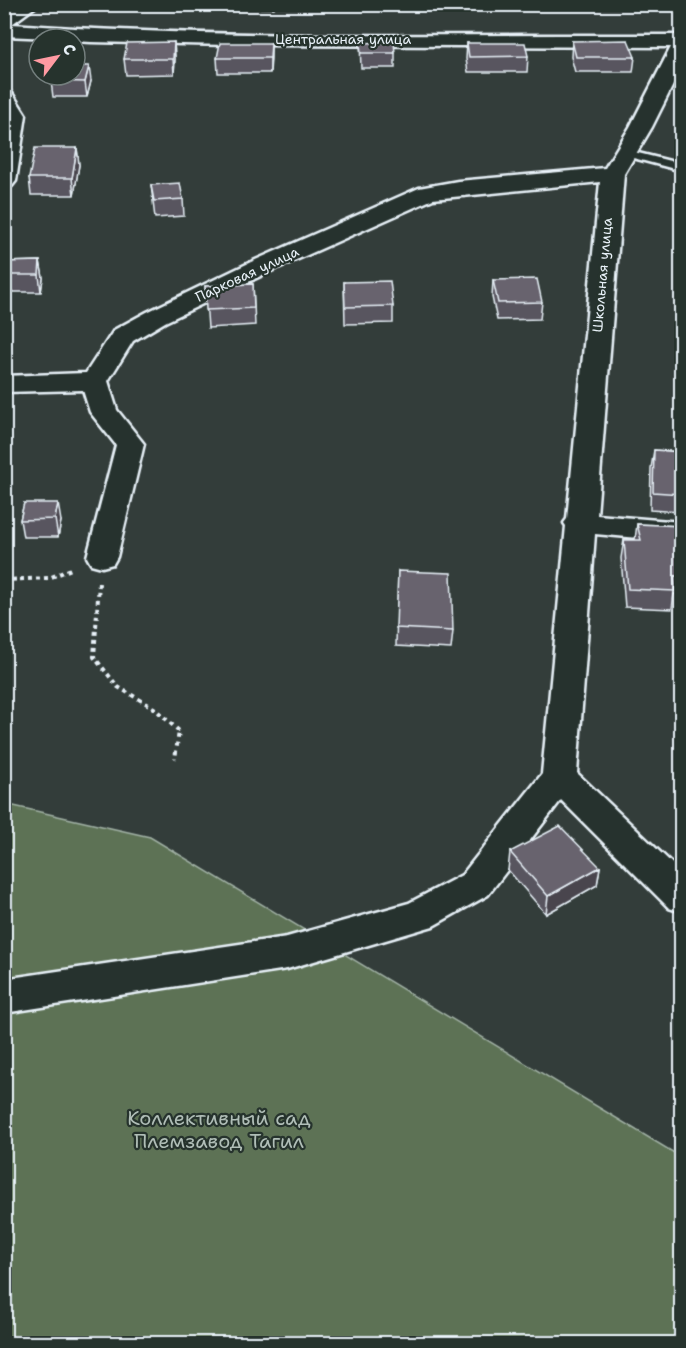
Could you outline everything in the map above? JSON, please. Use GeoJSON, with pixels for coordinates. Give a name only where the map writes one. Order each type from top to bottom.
{"type":"FeatureCollection","features":[{"type":"Feature","properties":{"kind":"street"},"geometry":{"type":"LineString","coordinates":[[4,21],[29,4]]}},
{"type":"Feature","properties":{"kind":"street","name":"Центральная улица"},"geometry":{"type":"LineString","coordinates":[[4,30],[27,32]]}},
{"type":"Feature","properties":{"kind":"street","name":"Центральная улица"},"geometry":{"type":"LineString","coordinates":[[87,35],[229,39],[681,43]]}},
{"type":"Feature","properties":{"kind":"street"},"geometry":{"type":"LineString","coordinates":[[12,50],[27,40]]}},
{"type":"Feature","properties":{"kind":"street","name":"Школьная улица"},"geometry":{"type":"LineString","coordinates":[[559,777],[579,523],[619,164],[681,43]]}},
{"type":"Feature","properties":{"kind":"street"},"geometry":{"type":"LineString","coordinates":[[4,98],[15,115],[4,181]]}},
{"type":"Feature","properties":{"kind":"street","name":"Парковая улица"},"geometry":{"type":"LineString","coordinates":[[94,381],[123,336],[156,317],[260,267],[426,193],[619,164]]}},
{"type":"Feature","properties":{"kind":"street"},"geometry":{"type":"LineString","coordinates":[[4,384],[94,381],[104,412],[130,444],[102,557]]}},
{"type":"Feature","properties":{"kind":"street"},"geometry":{"type":"LineString","coordinates":[[579,523],[681,532]]}},
{"type":"Feature","properties":{"kind":"street"},"geometry":{"type":"LineString","coordinates":[[4,996],[287,952],[420,915],[475,885],[559,777],[681,897]]}},
{"type":"Feature","properties":{"kind":"lane"},"geometry":{"type":"LineString","coordinates":[[619,164],[681,168]]}},
{"type":"Feature","properties":{"kind":"path"},"geometry":{"type":"LineString","coordinates":[[4,580],[49,578],[102,557],[94,657],[118,687],[154,708],[179,731],[174,759]]}},
{"type":"Feature","properties":{"kind":"green space","name":"Коллективный сад Племзавод Тагил"},"geometry":{"type":"Polygon","coordinates":[[[5,804],[150,837],[681,1157],[681,1343],[5,1344],[5,804]]]}},
{"type":"Feature","properties":{"kind":"building"},"geometry":{"type":"Polygon","coordinates":[[[628,40],[635,57],[576,57],[572,41],[628,40]]]}},
{"type":"Feature","properties":{"kind":"building"},"geometry":{"type":"Polygon","coordinates":[[[174,42],[173,59],[124,59],[127,43],[174,42]]]}},
{"type":"Feature","properties":{"kind":"building"},"geometry":{"type":"Polygon","coordinates":[[[394,42],[395,53],[361,53],[360,43],[394,42]]]}},
{"type":"Feature","properties":{"kind":"building"},"geometry":{"type":"Polygon","coordinates":[[[220,43],[271,43],[270,58],[217,58],[220,43]]]}},
{"type":"Feature","properties":{"kind":"building"},"geometry":{"type":"Polygon","coordinates":[[[467,43],[525,43],[528,56],[469,57],[467,43]]]}},
{"type":"Feature","properties":{"kind":"building"},"geometry":{"type":"Polygon","coordinates":[[[35,148],[77,148],[72,178],[29,178],[35,148]]]}},
{"type":"Feature","properties":{"kind":"building"},"geometry":{"type":"Polygon","coordinates":[[[180,183],[183,199],[154,201],[151,185],[180,183]]]}},
{"type":"Feature","properties":{"kind":"building"},"geometry":{"type":"Polygon","coordinates":[[[40,261],[39,275],[4,275],[4,262],[40,261]]]}},
{"type":"Feature","properties":{"kind":"building"},"geometry":{"type":"Polygon","coordinates":[[[537,279],[542,302],[498,303],[493,280],[537,279]]]}},
{"type":"Feature","properties":{"kind":"building"},"geometry":{"type":"Polygon","coordinates":[[[390,281],[393,306],[345,307],[344,282],[390,281]]]}},
{"type":"Feature","properties":{"kind":"building"},"geometry":{"type":"Polygon","coordinates":[[[253,284],[254,308],[206,310],[205,286],[253,284]]]}},
{"type":"Feature","properties":{"kind":"building"},"geometry":{"type":"Polygon","coordinates":[[[654,450],[681,452],[681,494],[653,492],[654,450]]]}},
{"type":"Feature","properties":{"kind":"building"},"geometry":{"type":"Polygon","coordinates":[[[24,503],[58,503],[55,519],[20,520],[24,503]]]}},
{"type":"Feature","properties":{"kind":"building"},"geometry":{"type":"Polygon","coordinates":[[[637,524],[681,526],[681,576],[674,576],[675,591],[628,589],[624,540],[641,540],[637,524]]]}},
{"type":"Feature","properties":{"kind":"building"},"geometry":{"type":"Polygon","coordinates":[[[398,571],[451,573],[453,631],[396,628],[398,571]]]}},
{"type":"Feature","properties":{"kind":"building"},"geometry":{"type":"Polygon","coordinates":[[[560,826],[600,867],[548,896],[510,852],[560,826]]]}}]}
